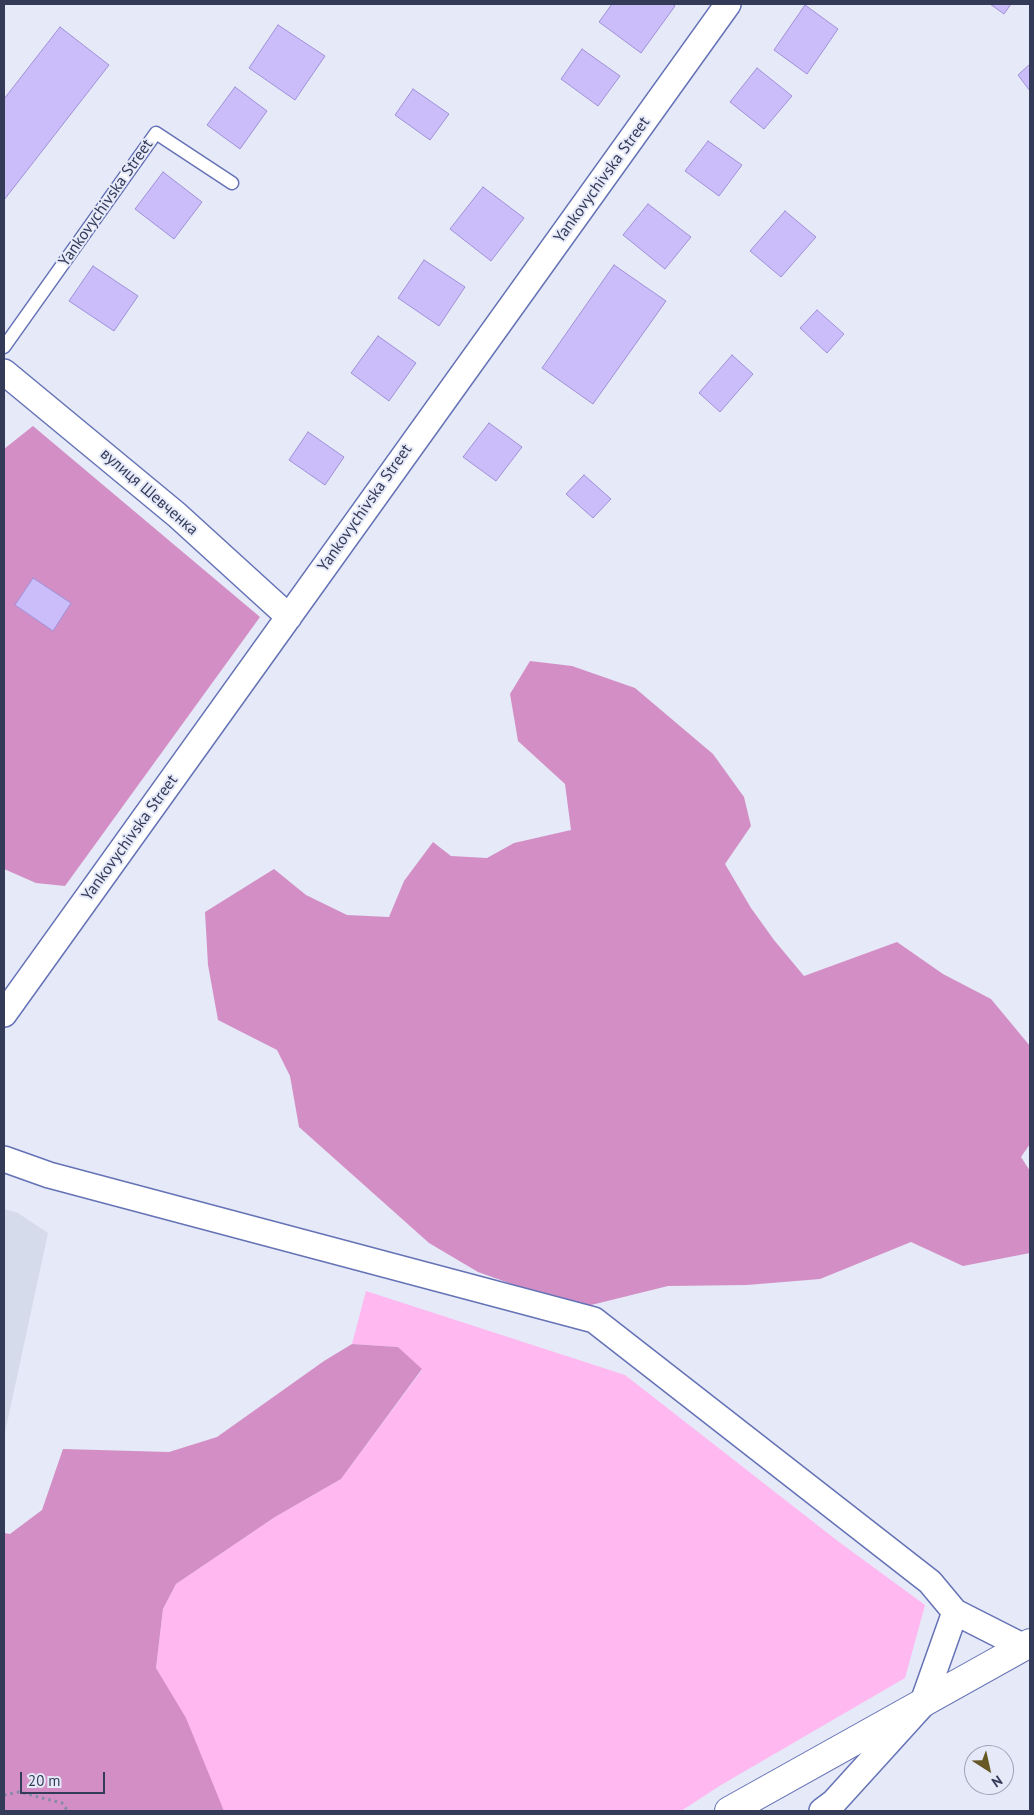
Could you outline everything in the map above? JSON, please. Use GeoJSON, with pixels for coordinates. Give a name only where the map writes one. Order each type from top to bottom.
{"type":"FeatureCollection","features":[{"type":"Feature","properties":{"kind":"street","name":"Yankovychivska Street"},"geometry":{"type":"LineString","coordinates":[[4,1014],[728,4]]}},
{"type":"Feature","properties":{"kind":"street","name":"вулиця Шевченка"},"geometry":{"type":"LineString","coordinates":[[4,372],[177,515],[289,617]]}},
{"type":"Feature","properties":{"kind":"street"},"geometry":{"type":"LineString","coordinates":[[4,1159],[49,1175],[594,1320],[930,1582],[955,1612],[1026,1644]]}},
{"type":"Feature","properties":{"kind":"street"},"geometry":{"type":"LineString","coordinates":[[822,1811],[834,1802],[922,1706],[955,1612]]}},
{"type":"Feature","properties":{"kind":"street"},"geometry":{"type":"LineString","coordinates":[[729,1811],[922,1706],[1026,1644]]}},
{"type":"Feature","properties":{"kind":"lane","name":"Yankovychivska Street"},"geometry":{"type":"LineString","coordinates":[[4,347],[156,133],[232,183]]}},
{"type":"Feature","properties":{"kind":"path"},"geometry":{"type":"LineString","coordinates":[[4,1795],[19,1792],[62,1803],[68,1811]]}},
{"type":"Feature","properties":{"kind":"shaded area"},"geometry":{"type":"Polygon","coordinates":[[[33,426],[260,617],[65,886],[36,883],[4,869],[4,449],[33,426]]]}},
{"type":"Feature","properties":{"kind":"shaded area"},"geometry":{"type":"Polygon","coordinates":[[[530,661],[572,666],[635,688],[713,754],[744,797],[751,826],[725,864],[751,908],[774,940],[804,976],[897,942],[943,974],[991,999],[1030,1046],[1030,1144],[1021,1157],[1030,1171],[1030,1253],[963,1266],[911,1242],[820,1279],[747,1285],[668,1286],[579,1308],[478,1272],[429,1243],[299,1127],[290,1076],[277,1050],[218,1020],[208,965],[205,912],[274,869],[306,895],[347,915],[389,917],[404,881],[433,842],[451,856],[487,858],[514,843],[571,830],[565,784],[518,741],[510,694],[530,661]]]}},
{"type":"Feature","properties":{"kind":"shaded area"},"geometry":{"type":"Polygon","coordinates":[[[4,1209],[18,1213],[48,1233],[4,1437],[4,1209]]]}},
{"type":"Feature","properties":{"kind":"shaded area"},"geometry":{"type":"Polygon","coordinates":[[[366,1291],[625,1375],[839,1542],[925,1605],[905,1678],[721,1785],[681,1811],[224,1811],[156,1668],[163,1609],[176,1584],[275,1517],[341,1479],[422,1370],[398,1347],[352,1344],[366,1291]]]}},
{"type":"Feature","properties":{"kind":"shaded area"},"geometry":{"type":"Polygon","coordinates":[[[352,1344],[398,1347],[422,1369],[341,1479],[275,1517],[176,1584],[163,1609],[156,1668],[186,1718],[224,1811],[4,1811],[4,1533],[10,1534],[42,1510],[63,1449],[169,1452],[217,1437],[324,1361],[352,1344]]]}},
{"type":"Feature","properties":{"kind":"building"},"geometry":{"type":"Polygon","coordinates":[[[612,4],[672,4],[675,6],[641,53],[599,22],[612,4]]]}},
{"type":"Feature","properties":{"kind":"building"},"geometry":{"type":"Polygon","coordinates":[[[990,4],[1011,4],[1004,14],[990,4]]]}},
{"type":"Feature","properties":{"kind":"building"},"geometry":{"type":"Polygon","coordinates":[[[805,5],[838,29],[807,74],[774,50],[805,5]]]}},
{"type":"Feature","properties":{"kind":"building"},"geometry":{"type":"Polygon","coordinates":[[[278,25],[325,56],[295,100],[249,68],[278,25]]]}},
{"type":"Feature","properties":{"kind":"building"},"geometry":{"type":"Polygon","coordinates":[[[60,27],[109,65],[4,200],[4,99],[60,27]]]}},
{"type":"Feature","properties":{"kind":"building"},"geometry":{"type":"Polygon","coordinates":[[[582,49],[620,76],[598,106],[561,79],[582,49]]]}},
{"type":"Feature","properties":{"kind":"building"},"geometry":{"type":"Polygon","coordinates":[[[1030,64],[1030,91],[1018,75],[1030,64]]]}},
{"type":"Feature","properties":{"kind":"building"},"geometry":{"type":"Polygon","coordinates":[[[757,68],[792,96],[764,129],[730,102],[757,68]]]}},
{"type":"Feature","properties":{"kind":"building"},"geometry":{"type":"Polygon","coordinates":[[[235,87],[267,111],[240,149],[207,125],[235,87]]]}},
{"type":"Feature","properties":{"kind":"building"},"geometry":{"type":"Polygon","coordinates":[[[413,89],[449,114],[430,140],[395,115],[413,89]]]}},
{"type":"Feature","properties":{"kind":"building"},"geometry":{"type":"Polygon","coordinates":[[[708,141],[742,165],[719,196],[685,171],[708,141]]]}},
{"type":"Feature","properties":{"kind":"building"},"geometry":{"type":"Polygon","coordinates":[[[163,172],[202,202],[174,239],[135,209],[163,172]]]}},
{"type":"Feature","properties":{"kind":"building"},"geometry":{"type":"Polygon","coordinates":[[[483,187],[524,218],[491,261],[450,229],[483,187]]]}},
{"type":"Feature","properties":{"kind":"building"},"geometry":{"type":"Polygon","coordinates":[[[648,204],[691,237],[665,269],[623,235],[648,204]]]}},
{"type":"Feature","properties":{"kind":"building"},"geometry":{"type":"Polygon","coordinates":[[[785,211],[816,237],[781,277],[750,251],[785,211]]]}},
{"type":"Feature","properties":{"kind":"building"},"geometry":{"type":"Polygon","coordinates":[[[424,260],[465,287],[439,326],[398,298],[424,260]]]}},
{"type":"Feature","properties":{"kind":"building"},"geometry":{"type":"Polygon","coordinates":[[[614,265],[666,301],[593,404],[542,368],[614,265]]]}},
{"type":"Feature","properties":{"kind":"building"},"geometry":{"type":"Polygon","coordinates":[[[93,266],[138,296],[114,331],[69,301],[93,266]]]}},
{"type":"Feature","properties":{"kind":"building"},"geometry":{"type":"Polygon","coordinates":[[[817,310],[844,334],[827,353],[800,328],[817,310]]]}},
{"type":"Feature","properties":{"kind":"building"},"geometry":{"type":"Polygon","coordinates":[[[378,336],[416,363],[389,401],[351,373],[378,336]]]}},
{"type":"Feature","properties":{"kind":"building"},"geometry":{"type":"Polygon","coordinates":[[[732,355],[753,374],[720,412],[699,393],[732,355]]]}},
{"type":"Feature","properties":{"kind":"building"},"geometry":{"type":"Polygon","coordinates":[[[489,423],[522,447],[496,481],[463,457],[489,423]]]}},
{"type":"Feature","properties":{"kind":"building"},"geometry":{"type":"Polygon","coordinates":[[[308,432],[344,457],[325,485],[289,460],[308,432]]]}},
{"type":"Feature","properties":{"kind":"building"},"geometry":{"type":"Polygon","coordinates":[[[584,475],[611,499],[593,518],[566,494],[584,475]]]}},
{"type":"Feature","properties":{"kind":"building"},"geometry":{"type":"Polygon","coordinates":[[[33,578],[71,603],[53,631],[15,605],[33,578]]]}}]}
